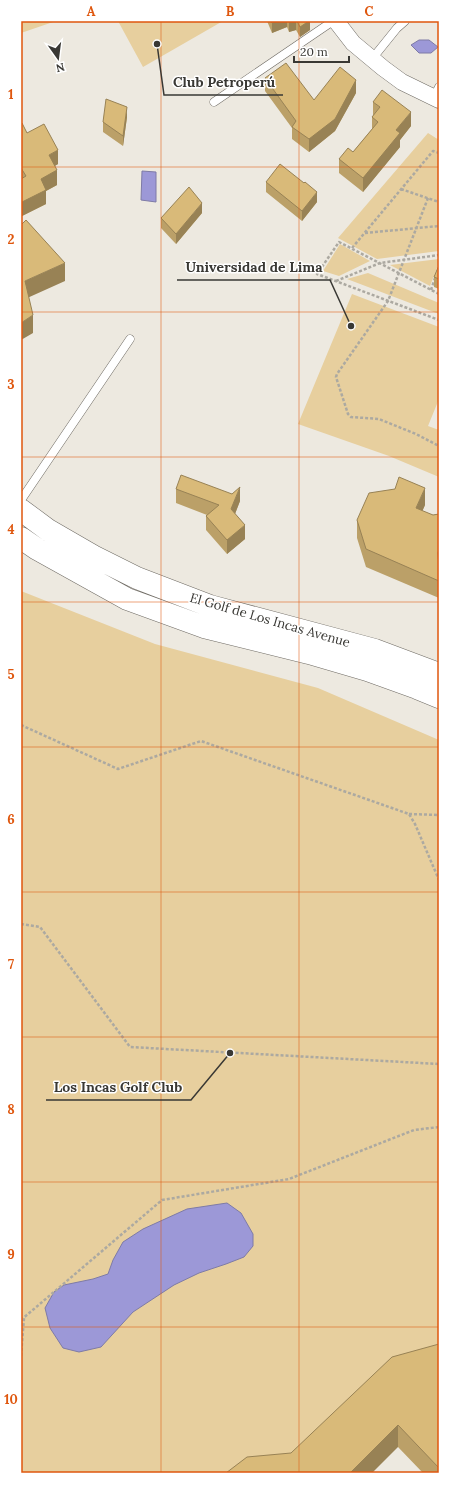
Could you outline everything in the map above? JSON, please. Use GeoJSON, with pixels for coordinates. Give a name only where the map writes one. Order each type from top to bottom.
{"type":"FeatureCollection","features":[{"type":"Feature","properties":{"kind":"street"},"geometry":{"type":"LineString","coordinates":[[334,21],[353,44],[402,82],[437,95]]}},
{"type":"Feature","properties":{"kind":"street","name":"El Golf de Los Incas Avenue"},"geometry":{"type":"LineString","coordinates":[[21,510],[48,530],[93,556],[137,578],[210,606],[375,650],[439,674]]}},
{"type":"Feature","properties":{"kind":"street","name":"El Golf de Los Incas Avenue"},"geometry":{"type":"LineString","coordinates":[[21,538],[37,549],[127,599],[204,627],[309,653],[367,670],[439,697]]}},
{"type":"Feature","properties":{"kind":"lane"},"geometry":{"type":"LineString","coordinates":[[214,102],[334,21]]}},
{"type":"Feature","properties":{"kind":"lane"},"geometry":{"type":"LineString","coordinates":[[372,59],[396,28],[405,21]]}},
{"type":"Feature","properties":{"kind":"lane"},"geometry":{"type":"LineString","coordinates":[[21,500],[130,339]]}},
{"type":"Feature","properties":{"kind":"path"},"geometry":{"type":"LineString","coordinates":[[352,248],[433,151],[439,153]]}},
{"type":"Feature","properties":{"kind":"path"},"geometry":{"type":"LineString","coordinates":[[402,189],[439,202]]}},
{"type":"Feature","properties":{"kind":"path"},"geometry":{"type":"LineString","coordinates":[[428,198],[388,301],[336,377],[348,414],[351,417],[379,419],[416,434],[439,446]]}},
{"type":"Feature","properties":{"kind":"path"},"geometry":{"type":"LineString","coordinates":[[364,233],[439,226]]}},
{"type":"Feature","properties":{"kind":"path"},"geometry":{"type":"LineString","coordinates":[[439,294],[339,242],[317,274],[439,320]]}},
{"type":"Feature","properties":{"kind":"path"},"geometry":{"type":"LineString","coordinates":[[336,281],[380,263],[439,255]]}},
{"type":"Feature","properties":{"kind":"path"},"geometry":{"type":"LineString","coordinates":[[431,290],[436,276]]}},
{"type":"Feature","properties":{"kind":"path"},"geometry":{"type":"LineString","coordinates":[[21,725],[118,769],[201,741],[409,814],[439,815]]}},
{"type":"Feature","properties":{"kind":"path"},"geometry":{"type":"LineString","coordinates":[[409,814],[415,824],[439,880]]}},
{"type":"Feature","properties":{"kind":"path"},"geometry":{"type":"LineString","coordinates":[[21,924],[40,927],[130,1047],[439,1064]]}},
{"type":"Feature","properties":{"kind":"path"},"geometry":{"type":"LineString","coordinates":[[21,1356],[22,1319],[162,1200],[289,1179],[414,1130],[439,1126]]}},
{"type":"Feature","properties":{"kind":"shaded area"},"geometry":{"type":"Polygon","coordinates":[[[21,21],[56,21],[21,33],[21,21]]]}},
{"type":"Feature","properties":{"kind":"shaded area"},"geometry":{"type":"Polygon","coordinates":[[[118,21],[223,21],[143,67],[118,21]]]}},
{"type":"Feature","properties":{"kind":"shaded area"},"geometry":{"type":"Polygon","coordinates":[[[419,40],[429,40],[438,47],[431,53],[419,53],[411,45],[419,40]]]}},
{"type":"Feature","properties":{"kind":"shaded area"},"geometry":{"type":"Polygon","coordinates":[[[428,133],[439,140],[439,251],[377,259],[338,238],[428,133]]]}},
{"type":"Feature","properties":{"kind":"shaded area"},"geometry":{"type":"Polygon","coordinates":[[[142,171],[156,172],[156,202],[141,200],[142,171]]]}},
{"type":"Feature","properties":{"kind":"shaded area"},"geometry":{"type":"Polygon","coordinates":[[[340,244],[370,261],[339,276],[323,271],[340,244]]]}},
{"type":"Feature","properties":{"kind":"shaded area"},"geometry":{"type":"Polygon","coordinates":[[[439,259],[439,263],[430,286],[390,265],[439,259]]]}},
{"type":"Feature","properties":{"kind":"shaded area"},"geometry":{"type":"Polygon","coordinates":[[[368,273],[439,303],[439,314],[347,279],[368,273]]]}},
{"type":"Feature","properties":{"kind":"shaded area"},"geometry":{"type":"Polygon","coordinates":[[[352,294],[439,327],[439,399],[428,426],[439,430],[439,477],[389,456],[298,424],[352,294]]]}},
{"type":"Feature","properties":{"kind":"shaded area"},"geometry":{"type":"Polygon","coordinates":[[[21,591],[155,644],[318,688],[439,740],[439,1366],[293,1473],[21,1473],[21,591]]]}},
{"type":"Feature","properties":{"kind":"shaded area"},"geometry":{"type":"Polygon","coordinates":[[[227,1203],[241,1213],[253,1234],[253,1246],[244,1257],[199,1273],[174,1285],[133,1312],[101,1347],[79,1352],[63,1348],[50,1328],[45,1308],[54,1292],[64,1285],[93,1279],[108,1274],[113,1260],[123,1242],[143,1229],[187,1209],[227,1203]]]}},
{"type":"Feature","properties":{"kind":"building"},"geometry":{"type":"Polygon","coordinates":[[[297,21],[309,21],[300,27],[297,21]]]}},
{"type":"Feature","properties":{"kind":"building"},"geometry":{"type":"Polygon","coordinates":[[[286,63],[314,100],[340,67],[356,80],[335,119],[309,139],[292,127],[296,121],[265,78],[286,63]]]}},
{"type":"Feature","properties":{"kind":"building"},"geometry":{"type":"Polygon","coordinates":[[[382,90],[411,112],[396,130],[400,133],[363,178],[339,159],[348,148],[353,152],[378,122],[372,117],[380,107],[373,102],[382,90]]]}},
{"type":"Feature","properties":{"kind":"building"},"geometry":{"type":"Polygon","coordinates":[[[106,99],[127,107],[123,136],[103,122],[106,99]]]}},
{"type":"Feature","properties":{"kind":"building"},"geometry":{"type":"Polygon","coordinates":[[[21,123],[27,133],[44,124],[58,150],[49,155],[57,170],[41,179],[46,190],[22,202],[21,179],[26,176],[21,168],[21,123]]]}},
{"type":"Feature","properties":{"kind":"building"},"geometry":{"type":"Polygon","coordinates":[[[280,164],[317,192],[302,211],[266,182],[280,164]]]}},
{"type":"Feature","properties":{"kind":"building"},"geometry":{"type":"Polygon","coordinates":[[[189,187],[202,203],[176,234],[161,218],[189,187]]]}},
{"type":"Feature","properties":{"kind":"building"},"geometry":{"type":"Polygon","coordinates":[[[26,220],[65,263],[25,281],[33,315],[21,323],[21,225],[26,220]]]}},
{"type":"Feature","properties":{"kind":"building"},"geometry":{"type":"Polygon","coordinates":[[[439,265],[439,279],[434,277],[439,265]]]}},
{"type":"Feature","properties":{"kind":"building"},"geometry":{"type":"Polygon","coordinates":[[[181,475],[232,494],[240,487],[231,509],[245,525],[227,540],[206,516],[219,505],[176,489],[181,475]]]}},
{"type":"Feature","properties":{"kind":"building"},"geometry":{"type":"Polygon","coordinates":[[[399,477],[425,488],[416,508],[433,515],[439,514],[439,581],[366,549],[357,520],[369,493],[395,489],[399,477]]]}},
{"type":"Feature","properties":{"kind":"building"},"geometry":{"type":"Polygon","coordinates":[[[439,1344],[439,1468],[398,1425],[350,1473],[226,1473],[247,1457],[291,1453],[392,1357],[439,1344]]]}},
{"type":"Feature","properties":{"kind":"place","name":"Club Petroperú"},"geometry":{"type":"Point","coordinates":[157,44]}},
{"type":"Feature","properties":{"kind":"place","name":"Universidad de Lima"},"geometry":{"type":"Point","coordinates":[351,326]}},
{"type":"Feature","properties":{"kind":"place","name":"Los Incas Golf Club"},"geometry":{"type":"Point","coordinates":[230,1053]}}]}
